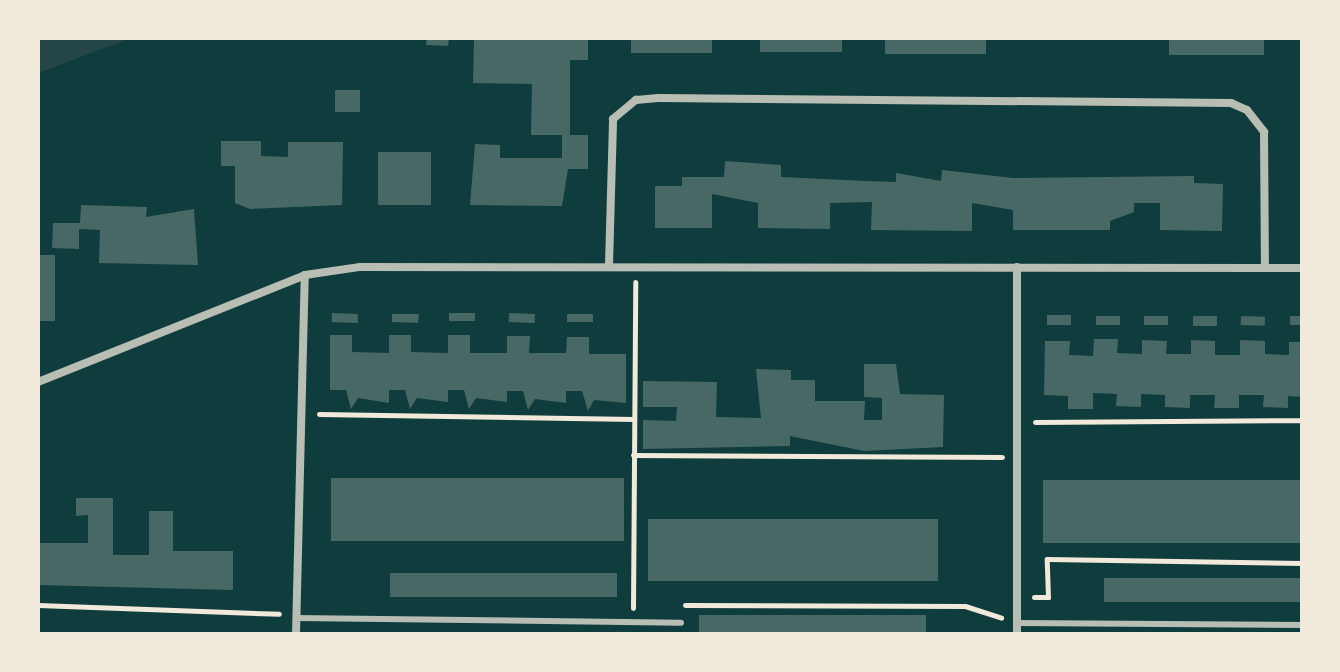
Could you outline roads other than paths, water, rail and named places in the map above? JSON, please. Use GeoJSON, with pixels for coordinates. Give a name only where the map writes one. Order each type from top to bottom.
{"type":"FeatureCollection","features":[{"type":"Feature","properties":{"kind":"street"},"geometry":{"type":"LineString","coordinates":[[609,265],[613,119],[636,100],[674,98],[1231,103],[1247,110],[1264,132],[1265,267]]}},
{"type":"Feature","properties":{"kind":"street"},"geometry":{"type":"LineString","coordinates":[[38,382],[305,275],[360,267],[1302,268]]}},
{"type":"Feature","properties":{"kind":"street"},"geometry":{"type":"LineString","coordinates":[[1017,267],[1017,634]]}},
{"type":"Feature","properties":{"kind":"street"},"geometry":{"type":"LineString","coordinates":[[296,634],[298,414],[305,275]]}},
{"type":"Feature","properties":{"kind":"lane"},"geometry":{"type":"LineString","coordinates":[[296,618],[681,623]]}},
{"type":"Feature","properties":{"kind":"lane"},"geometry":{"type":"LineString","coordinates":[[1017,623],[1302,625]]}}]}
